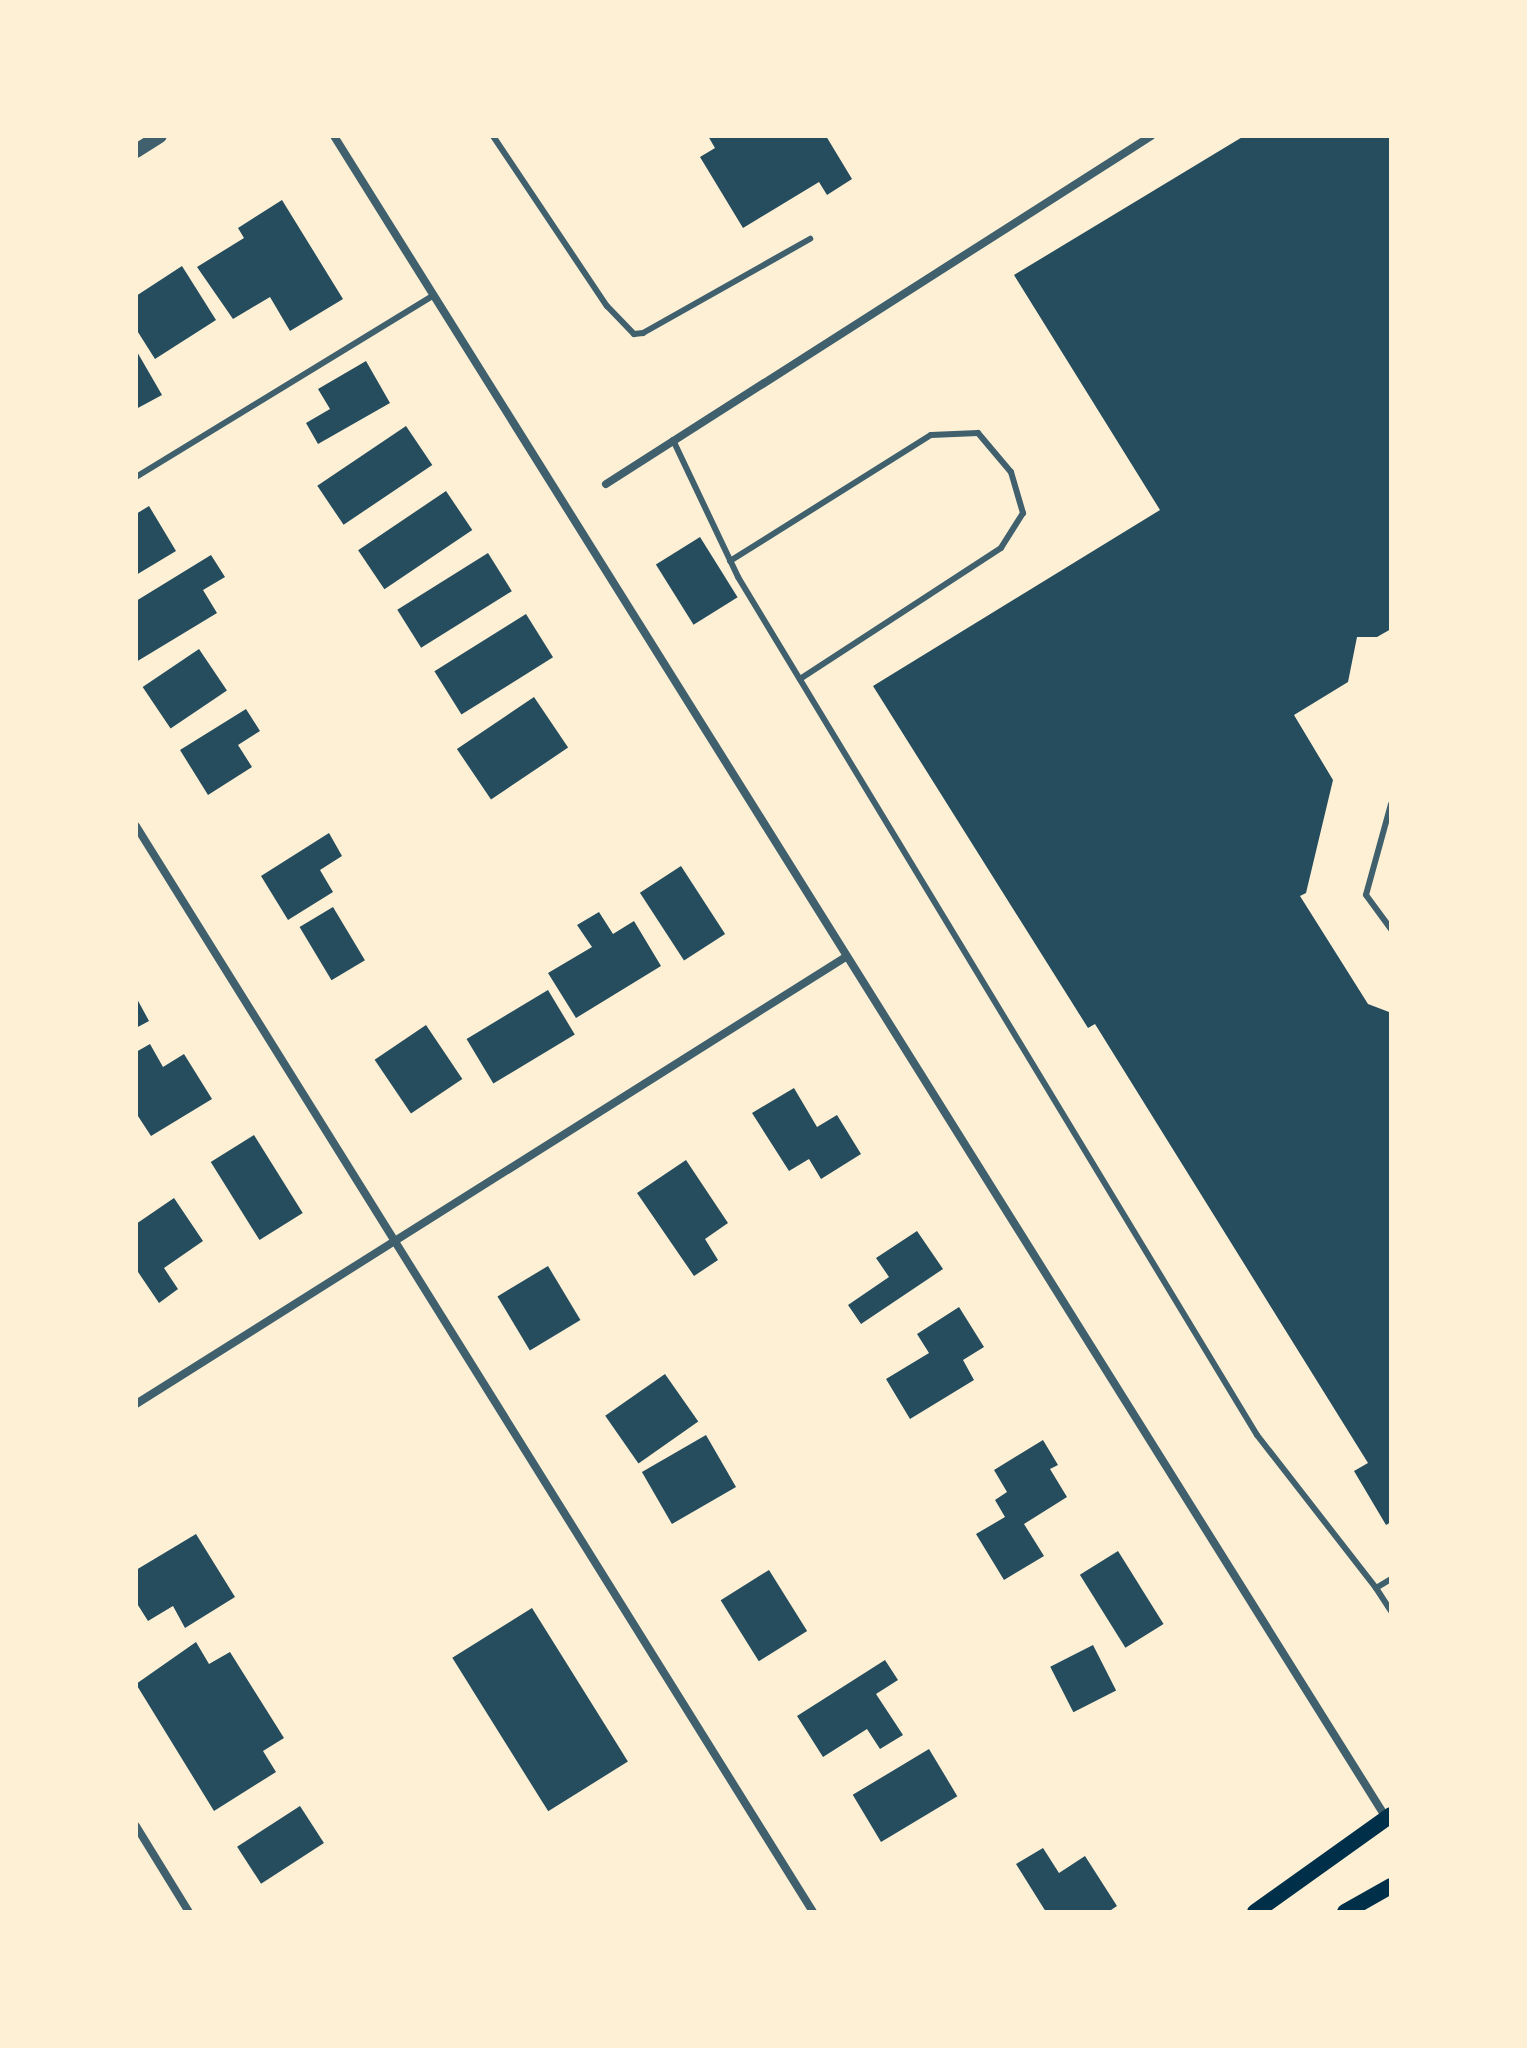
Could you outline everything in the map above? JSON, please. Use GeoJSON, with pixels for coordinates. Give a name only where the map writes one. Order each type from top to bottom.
{"type":"FeatureCollection","features":[{"type":"Feature","properties":{"kind":"main road"},"geometry":{"type":"LineString","coordinates":[[1255,1912],[1390,1819]]}},
{"type":"Feature","properties":{"kind":"main road"},"geometry":{"type":"LineString","coordinates":[[1345,1912],[1391,1886]]}},
{"type":"Feature","properties":{"kind":"street"},"geometry":{"type":"LineString","coordinates":[[136,151],[160,136]]}},
{"type":"Feature","properties":{"kind":"street"},"geometry":{"type":"LineString","coordinates":[[334,136],[1390,1819]]}},
{"type":"Feature","properties":{"kind":"street"},"geometry":{"type":"LineString","coordinates":[[606,484],[1151,136]]}},
{"type":"Feature","properties":{"kind":"street"},"geometry":{"type":"LineString","coordinates":[[136,826],[813,1912]]}},
{"type":"Feature","properties":{"kind":"street"},"geometry":{"type":"LineString","coordinates":[[136,1404],[847,956]]}},
{"type":"Feature","properties":{"kind":"street"},"geometry":{"type":"LineString","coordinates":[[136,1826],[189,1912]]}},
{"type":"Feature","properties":{"kind":"lane"},"geometry":{"type":"LineString","coordinates":[[493,136],[607,306],[634,334],[643,333],[810,239]]}},
{"type":"Feature","properties":{"kind":"lane"},"geometry":{"type":"LineString","coordinates":[[136,477],[434,295]]}},
{"type":"Feature","properties":{"kind":"lane"},"geometry":{"type":"LineString","coordinates":[[730,561],[931,435],[978,433],[1011,472],[1023,513],[1001,548],[800,679]]}},
{"type":"Feature","properties":{"kind":"lane"},"geometry":{"type":"LineString","coordinates":[[673,440],[730,561],[1257,1435],[1391,1611]]}},
{"type":"Feature","properties":{"kind":"lane"},"geometry":{"type":"LineString","coordinates":[[1391,804],[1366,895],[1391,929]]}},
{"type":"Feature","properties":{"kind":"lane"},"geometry":{"type":"LineString","coordinates":[[1376,1588],[1391,1579]]}},
{"type":"Feature","properties":{"kind":"building"},"geometry":{"type":"Polygon","coordinates":[[[708,136],[826,136],[852,179],[827,195],[819,182],[743,228],[700,157],[715,148],[708,136]]]}},
{"type":"Feature","properties":{"kind":"building"},"geometry":{"type":"Polygon","coordinates":[[[1244,136],[1391,136],[1391,629],[1377,637],[1357,637],[1348,682],[1294,715],[1333,780],[1306,893],[1300,896],[1368,1004],[1389,1012],[1391,1522],[1386,1525],[1354,1471],[1368,1463],[1095,1024],[1088,1028],[873,686],[1160,510],[1014,275],[1244,136]]]}},
{"type":"Feature","properties":{"kind":"building"},"geometry":{"type":"Polygon","coordinates":[[[282,200],[343,299],[290,331],[270,297],[233,319],[197,267],[244,238],[238,228],[282,200]]]}},
{"type":"Feature","properties":{"kind":"building"},"geometry":{"type":"Polygon","coordinates":[[[182,266],[216,320],[155,359],[136,329],[136,296],[182,266]]]}},
{"type":"Feature","properties":{"kind":"building"},"geometry":{"type":"Polygon","coordinates":[[[136,350],[162,395],[136,409],[136,350]]]}},
{"type":"Feature","properties":{"kind":"building"},"geometry":{"type":"Polygon","coordinates":[[[366,361],[390,403],[318,444],[306,423],[330,409],[318,389],[366,361]]]}},
{"type":"Feature","properties":{"kind":"building"},"geometry":{"type":"Polygon","coordinates":[[[406,426],[432,465],[344,525],[317,486],[406,426]]]}},
{"type":"Feature","properties":{"kind":"building"},"geometry":{"type":"Polygon","coordinates":[[[446,491],[472,530],[384,589],[358,550],[446,491]]]}},
{"type":"Feature","properties":{"kind":"building"},"geometry":{"type":"Polygon","coordinates":[[[149,506],[176,551],[136,575],[136,514],[149,506]]]}},
{"type":"Feature","properties":{"kind":"building"},"geometry":{"type":"Polygon","coordinates":[[[700,537],[738,597],[694,625],[656,565],[700,537]]]}},
{"type":"Feature","properties":{"kind":"building"},"geometry":{"type":"Polygon","coordinates":[[[488,553],[512,591],[421,648],[397,610],[488,553]]]}},
{"type":"Feature","properties":{"kind":"building"},"geometry":{"type":"Polygon","coordinates":[[[211,555],[225,577],[203,590],[217,613],[136,662],[136,601],[211,555]]]}},
{"type":"Feature","properties":{"kind":"building"},"geometry":{"type":"Polygon","coordinates":[[[526,614],[553,657],[461,714],[434,671],[526,614]]]}},
{"type":"Feature","properties":{"kind":"building"},"geometry":{"type":"Polygon","coordinates":[[[199,649],[227,690],[171,728],[143,687],[199,649]]]}},
{"type":"Feature","properties":{"kind":"building"},"geometry":{"type":"Polygon","coordinates":[[[534,697],[568,748],[491,800],[457,749],[534,697]]]}},
{"type":"Feature","properties":{"kind":"building"},"geometry":{"type":"Polygon","coordinates":[[[246,709],[260,731],[238,745],[252,767],[208,795],[180,750],[246,709]]]}},
{"type":"Feature","properties":{"kind":"building"},"geometry":{"type":"Polygon","coordinates":[[[329,833],[342,856],[320,870],[333,892],[288,920],[261,876],[329,833]]]}},
{"type":"Feature","properties":{"kind":"building"},"geometry":{"type":"Polygon","coordinates":[[[681,866],[725,934],[684,961],[640,893],[681,866]]]}},
{"type":"Feature","properties":{"kind":"building"},"geometry":{"type":"Polygon","coordinates":[[[333,907],[365,960],[332,980],[300,927],[333,907]]]}},
{"type":"Feature","properties":{"kind":"building"},"geometry":{"type":"Polygon","coordinates":[[[599,912],[613,934],[634,921],[661,966],[576,1018],[548,973],[592,947],[577,925],[599,912]]]}},
{"type":"Feature","properties":{"kind":"building"},"geometry":{"type":"Polygon","coordinates":[[[548,990],[575,1035],[493,1084],[467,1039],[548,990]]]}},
{"type":"Feature","properties":{"kind":"building"},"geometry":{"type":"Polygon","coordinates":[[[136,997],[149,1021],[136,1028],[136,997]]]}},
{"type":"Feature","properties":{"kind":"building"},"geometry":{"type":"Polygon","coordinates":[[[426,1025],[462,1079],[411,1114],[375,1060],[426,1025]]]}},
{"type":"Feature","properties":{"kind":"building"},"geometry":{"type":"Polygon","coordinates":[[[150,1044],[163,1067],[184,1054],[212,1099],[151,1136],[136,1113],[136,1052],[150,1044]]]}},
{"type":"Feature","properties":{"kind":"building"},"geometry":{"type":"Polygon","coordinates":[[[794,1088],[817,1127],[837,1115],[861,1154],[821,1179],[809,1159],[789,1171],[752,1113],[794,1088]]]}},
{"type":"Feature","properties":{"kind":"building"},"geometry":{"type":"Polygon","coordinates":[[[254,1135],[303,1213],[260,1240],[211,1162],[254,1135]]]}},
{"type":"Feature","properties":{"kind":"building"},"geometry":{"type":"Polygon","coordinates":[[[686,1160],[728,1223],[705,1239],[718,1260],[694,1276],[637,1193],[686,1160]]]}},
{"type":"Feature","properties":{"kind":"building"},"geometry":{"type":"Polygon","coordinates":[[[174,1198],[203,1241],[164,1268],[178,1289],[159,1303],[136,1269],[136,1224],[174,1198]]]}},
{"type":"Feature","properties":{"kind":"building"},"geometry":{"type":"Polygon","coordinates":[[[917,1231],[943,1269],[861,1324],[848,1305],[889,1277],[876,1258],[917,1231]]]}},
{"type":"Feature","properties":{"kind":"building"},"geometry":{"type":"Polygon","coordinates":[[[548,1266],[580,1320],[530,1350],[497,1296],[548,1266]]]}},
{"type":"Feature","properties":{"kind":"building"},"geometry":{"type":"Polygon","coordinates":[[[959,1307],[984,1347],[963,1360],[974,1380],[910,1419],[886,1379],[929,1353],[917,1334],[959,1307]]]}},
{"type":"Feature","properties":{"kind":"building"},"geometry":{"type":"Polygon","coordinates":[[[665,1374],[698,1422],[638,1463],[605,1416],[665,1374]]]}},
{"type":"Feature","properties":{"kind":"building"},"geometry":{"type":"Polygon","coordinates":[[[706,1435],[736,1487],[672,1524],[642,1472],[706,1435]]]}},
{"type":"Feature","properties":{"kind":"building"},"geometry":{"type":"Polygon","coordinates":[[[1043,1440],[1058,1465],[1050,1469],[1067,1497],[1024,1524],[1044,1556],[1004,1580],[976,1534],[1005,1517],[995,1500],[1007,1492],[994,1470],[1043,1440]]]}},
{"type":"Feature","properties":{"kind":"building"},"geometry":{"type":"Polygon","coordinates":[[[196,1534],[235,1597],[185,1628],[173,1606],[148,1621],[136,1602],[136,1570],[196,1534]]]}},
{"type":"Feature","properties":{"kind":"building"},"geometry":{"type":"Polygon","coordinates":[[[1118,1551],[1164,1624],[1125,1648],[1080,1575],[1118,1551]]]}},
{"type":"Feature","properties":{"kind":"building"},"geometry":{"type":"Polygon","coordinates":[[[769,1570],[807,1631],[759,1661],[721,1600],[769,1570]]]}},
{"type":"Feature","properties":{"kind":"building"},"geometry":{"type":"Polygon","coordinates":[[[532,1608],[628,1761],[548,1811],[452,1658],[532,1608]]]}},
{"type":"Feature","properties":{"kind":"building"},"geometry":{"type":"Polygon","coordinates":[[[196,1642],[209,1664],[230,1652],[284,1738],[263,1751],[276,1772],[214,1811],[136,1684],[196,1642]]]}},
{"type":"Feature","properties":{"kind":"building"},"geometry":{"type":"Polygon","coordinates":[[[1093,1645],[1116,1690],[1073,1712],[1050,1667],[1093,1645]]]}},
{"type":"Feature","properties":{"kind":"building"},"geometry":{"type":"Polygon","coordinates":[[[885,1660],[898,1680],[876,1694],[903,1735],[880,1749],[867,1729],[823,1757],[797,1716],[885,1660]]]}},
{"type":"Feature","properties":{"kind":"building"},"geometry":{"type":"Polygon","coordinates":[[[929,1749],[957,1796],[881,1842],[853,1795],[929,1749]]]}},
{"type":"Feature","properties":{"kind":"building"},"geometry":{"type":"Polygon","coordinates":[[[300,1806],[324,1843],[261,1884],[237,1847],[300,1806]]]}},
{"type":"Feature","properties":{"kind":"building"},"geometry":{"type":"Polygon","coordinates":[[[1043,1848],[1059,1873],[1085,1856],[1117,1906],[1108,1912],[1046,1912],[1016,1864],[1043,1848]]]}}]}
